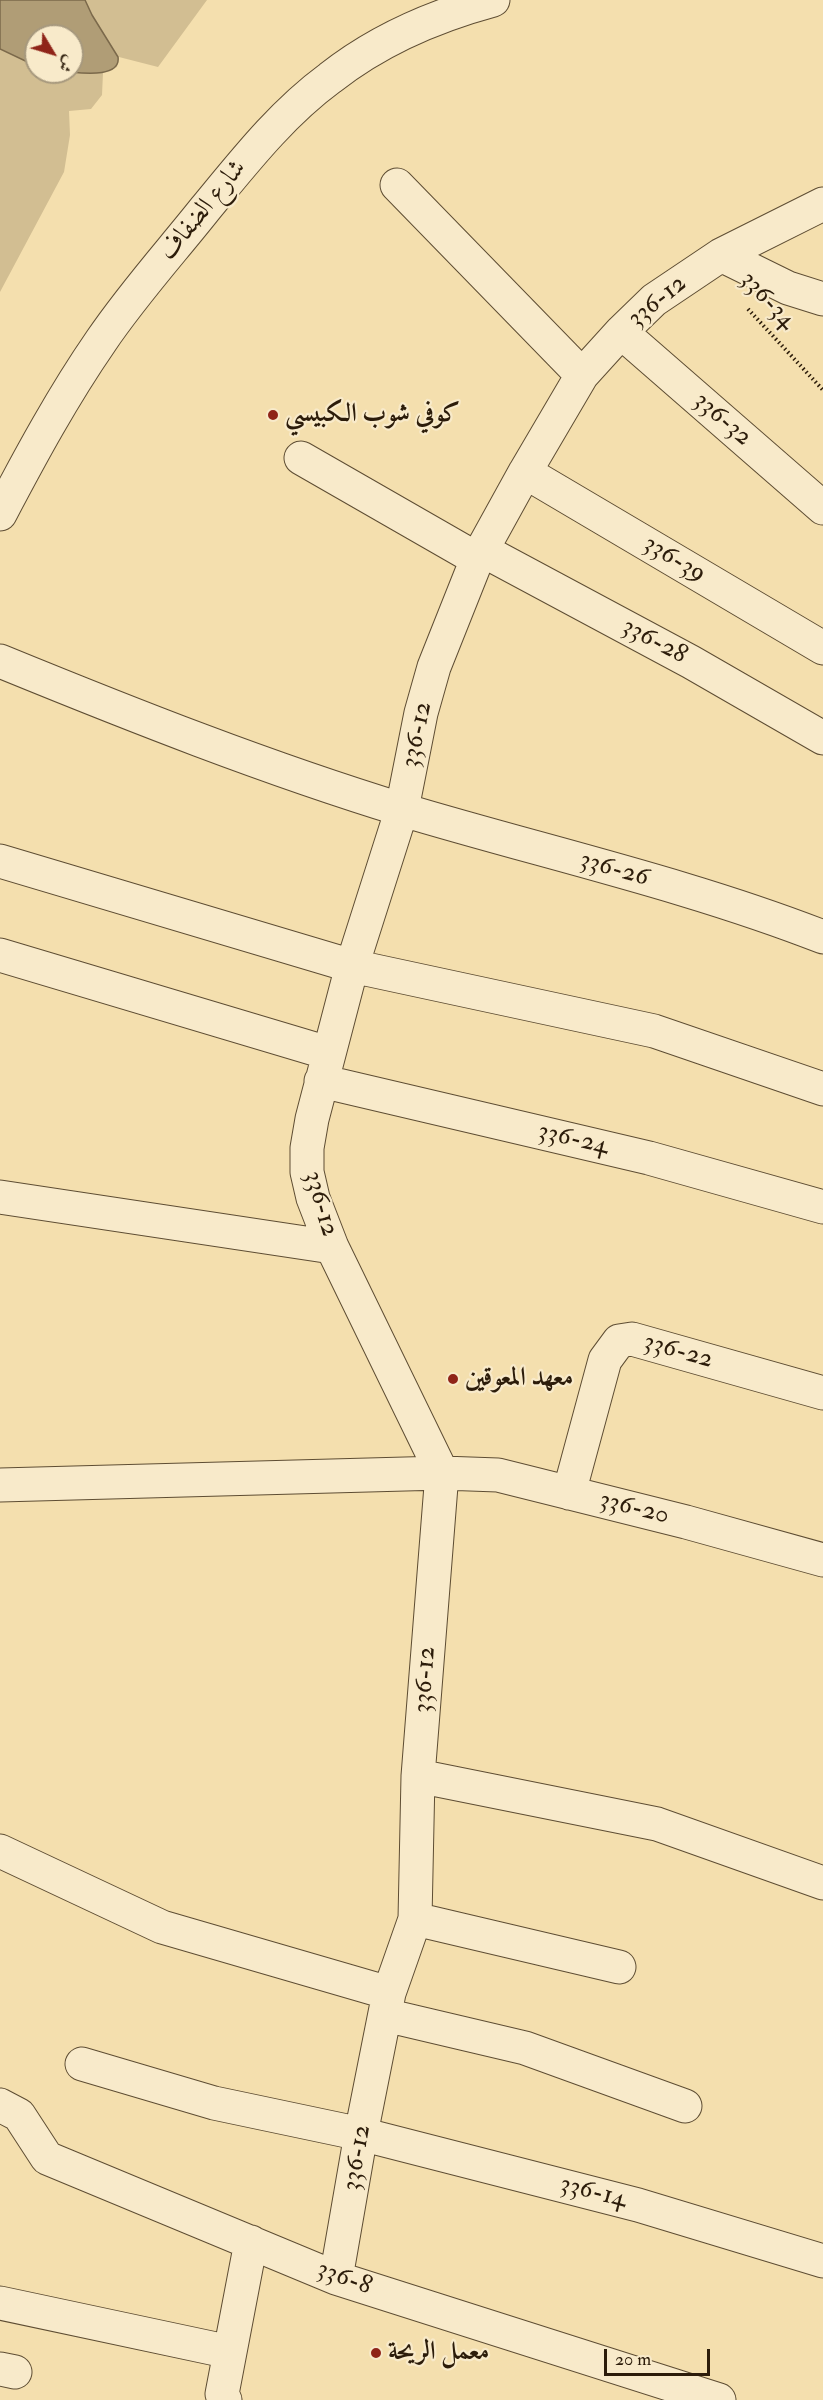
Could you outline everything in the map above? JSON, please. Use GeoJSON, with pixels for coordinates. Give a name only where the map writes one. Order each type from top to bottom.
{"type":"FeatureCollection","features":[{"type":"Feature","properties":{"kind":"street","name":"شارع الضفاف"},"geometry":{"type":"LineString","coordinates":[[0,514],[61,403],[101,340],[259,144],[328,78],[356,59],[416,26],[451,12],[493,0]]}},
{"type":"Feature","properties":{"kind":"street"},"geometry":{"type":"LineString","coordinates":[[397,185],[582,375]]}},
{"type":"Feature","properties":{"kind":"street","name":"336-12"},"geometry":{"type":"LineString","coordinates":[[336,2278],[387,2004],[415,1919],[418,1776],[442,1473],[332,1247],[313,1198],[307,1172],[307,1148],[325,1067],[352,966],[402,809],[421,713],[434,667],[480,555],[525,472],[582,375],[654,300],[721,255],[817,215]]}},
{"type":"Feature","properties":{"kind":"street"},"geometry":{"type":"LineString","coordinates":[[721,255],[788,288],[823,299]]}},
{"type":"Feature","properties":{"kind":"street","name":"336-32"},"geometry":{"type":"LineString","coordinates":[[621,332],[823,508]]}},
{"type":"Feature","properties":{"kind":"street","name":"336-28"},"geometry":{"type":"LineString","coordinates":[[301,458],[480,555],[691,662],[823,738]]}},
{"type":"Feature","properties":{"kind":"street","name":"336-39"},"geometry":{"type":"LineString","coordinates":[[525,472],[823,648]]}},
{"type":"Feature","properties":{"kind":"street","name":"336-26"},"geometry":{"type":"LineString","coordinates":[[0,661],[130,713],[306,778],[402,809],[635,875],[792,925],[823,938]]}},
{"type":"Feature","properties":{"kind":"street"},"geometry":{"type":"LineString","coordinates":[[0,861],[352,966],[654,1031],[823,1089]]}},
{"type":"Feature","properties":{"kind":"street","name":"336-24"},"geometry":{"type":"LineString","coordinates":[[0,955],[325,1067],[823,1207]]}},
{"type":"Feature","properties":{"kind":"street"},"geometry":{"type":"LineString","coordinates":[[0,1197],[332,1247]]}},
{"type":"Feature","properties":{"kind":"street","name":"336-22"},"geometry":{"type":"LineString","coordinates":[[569,1493],[605,1360],[619,1341],[632,1339],[823,1393]]}},
{"type":"Feature","properties":{"kind":"street","name":"336-20"},"geometry":{"type":"LineString","coordinates":[[0,1485],[442,1473],[498,1475],[823,1560]]}},
{"type":"Feature","properties":{"kind":"street"},"geometry":{"type":"LineString","coordinates":[[418,1776],[657,1824],[823,1882]]}},
{"type":"Feature","properties":{"kind":"street"},"geometry":{"type":"LineString","coordinates":[[0,1851],[162,1928],[525,2048],[685,2106]]}},
{"type":"Feature","properties":{"kind":"street"},"geometry":{"type":"LineString","coordinates":[[415,1919],[619,1967]]}},
{"type":"Feature","properties":{"kind":"street","name":"336-14"},"geometry":{"type":"LineString","coordinates":[[82,2064],[214,2103],[361,2134],[638,2205],[823,2261]]}},
{"type":"Feature","properties":{"kind":"street","name":"336-8"},"geometry":{"type":"LineString","coordinates":[[0,2105],[19,2115],[47,2158],[336,2278],[719,2400]]}},
{"type":"Feature","properties":{"kind":"street"},"geometry":{"type":"LineString","coordinates":[[225,2400],[222,2394],[251,2242]]}},
{"type":"Feature","properties":{"kind":"street"},"geometry":{"type":"LineString","coordinates":[[0,2303],[230,2352]]}},
{"type":"Feature","properties":{"kind":"path","name":"336-34"},"geometry":{"type":"LineString","coordinates":[[746,306],[823,390]]}},
{"type":"Feature","properties":{"kind":"shaded area"},"geometry":{"type":"Polygon","coordinates":[[[0,0],[207,0],[158,67],[119,57],[117,67],[103,73],[102,95],[91,109],[69,111],[70,135],[64,172],[0,292],[0,0]]]}},
{"type":"Feature","properties":{"kind":"shaded area"},"geometry":{"type":"Polygon","coordinates":[[[0,0],[85,0],[118,57],[117,64],[107,71],[84,73],[84,24],[24,24],[24,60],[0,49],[0,0]]]}},
{"type":"Feature","properties":{"kind":"place","name":"كوفي شوب الكبيسي"},"geometry":{"type":"Point","coordinates":[273,415]}},
{"type":"Feature","properties":{"kind":"place","name":"معهد المعوقين"},"geometry":{"type":"Point","coordinates":[453,1379]}},
{"type":"Feature","properties":{"kind":"place","name":"معمل الريحة"},"geometry":{"type":"Point","coordinates":[376,2353]}}]}
